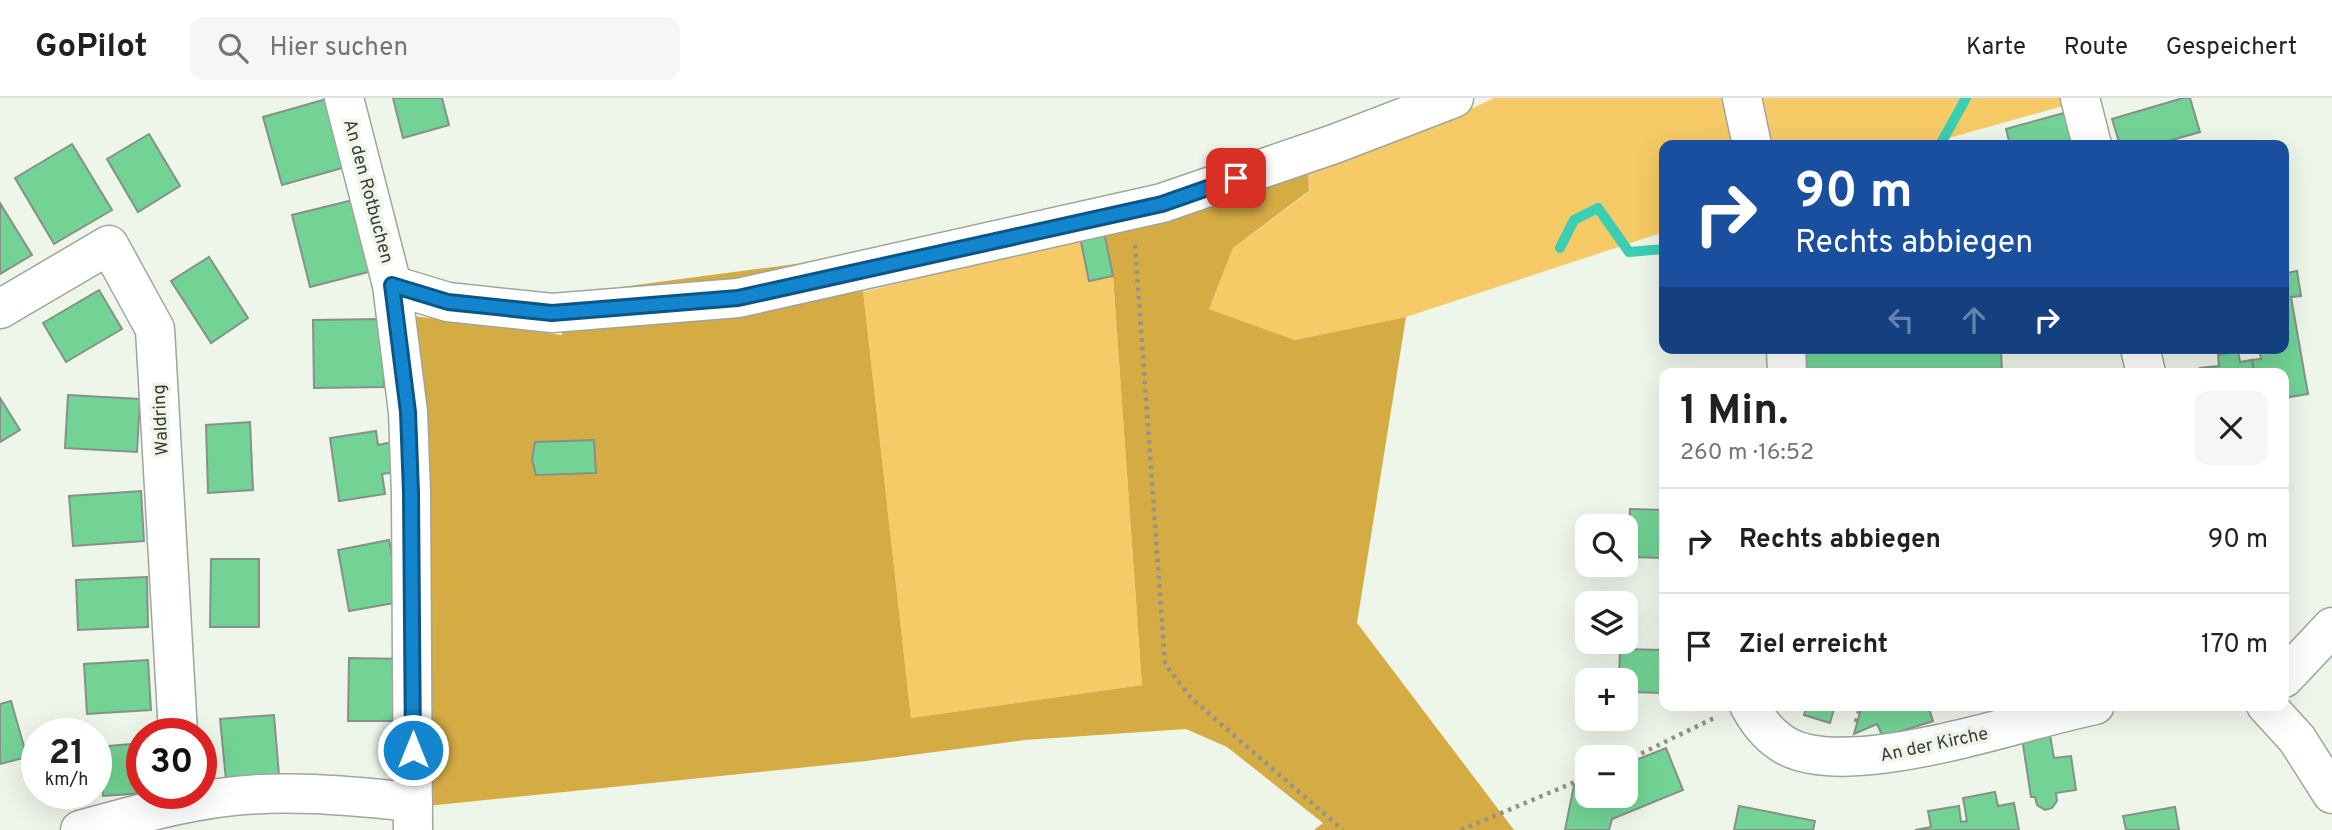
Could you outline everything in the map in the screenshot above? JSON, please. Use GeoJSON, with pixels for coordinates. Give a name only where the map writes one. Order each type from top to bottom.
{"type":"FeatureCollection","features":[{"type":"Feature","properties":{"kind":"street","name":"An den Rotbuchen"},"geometry":{"type":"LineString","coordinates":[[344,98],[392,285],[408,412],[413,816]]}},
{"type":"Feature","properties":{"kind":"street"},"geometry":{"type":"LineString","coordinates":[[392,285],[448,302],[552,313],[738,298],[1162,204],[1334,144],[1454,98]]}},
{"type":"Feature","properties":{"kind":"street"},"geometry":{"type":"LineString","coordinates":[[2080,98],[2091,140]]}},
{"type":"Feature","properties":{"kind":"street","name":"Waldring"},"geometry":{"type":"LineString","coordinates":[[0,309],[109,245],[155,330],[177,718]]}},
{"type":"Feature","properties":{"kind":"street"},"geometry":{"type":"LineString","coordinates":[[2289,673],[2332,627]]}},
{"type":"Feature","properties":{"kind":"street","name":"An der Kirche"},"geometry":{"type":"LineString","coordinates":[[1741,711],[1757,720],[1782,744],[1819,755],[1872,757],[1990,732],[2037,711]]}},
{"type":"Feature","properties":{"kind":"street"},"geometry":{"type":"LineString","coordinates":[[2271,711],[2297,739],[2332,793]]}},
{"type":"Feature","properties":{"kind":"street"},"geometry":{"type":"LineString","coordinates":[[217,797],[316,793],[413,816]]}},
{"type":"Feature","properties":{"kind":"street"},"geometry":{"type":"LineString","coordinates":[[80,830],[149,809]]}},
{"type":"Feature","properties":{"kind":"path"},"geometry":{"type":"LineString","coordinates":[[1132,210],[1165,664],[1192,699],[1343,830]]}},
{"type":"Feature","properties":{"kind":"path"},"geometry":{"type":"LineString","coordinates":[[1638,755],[1692,726],[1732,711]]}},
{"type":"Feature","properties":{"kind":"path"},"geometry":{"type":"LineString","coordinates":[[1461,830],[1575,782]]}},
{"type":"Feature","properties":{"kind":"shaded area"},"geometry":{"type":"Polygon","coordinates":[[[1494,98],[2068,98],[2070,104],[1942,140],[1659,140],[1659,234],[1406,317],[1295,340],[1209,309],[1233,248],[1309,192],[1308,170],[1445,121],[1494,98]]]}},
{"type":"Feature","properties":{"kind":"shaded area"},"geometry":{"type":"Polygon","coordinates":[[[1308,170],[1309,191],[1233,248],[1209,309],[1295,340],[1406,317],[1357,623],[1514,830],[1314,830],[1323,823],[1227,747],[1186,729],[1025,740],[866,761],[427,806],[413,316],[562,335],[568,294],[833,259],[863,291],[911,718],[1142,685],[1113,276],[1104,232],[1308,170]]]}},
{"type":"Feature","properties":{"kind":"shaded area"},"geometry":{"type":"Polygon","coordinates":[[[1104,232],[1113,276],[1142,685],[911,718],[863,292],[1104,232]]]}},
{"type":"Feature","properties":{"kind":"building"},"geometry":{"type":"Polygon","coordinates":[[[330,98],[349,166],[282,185],[263,117],[330,98]]]}},
{"type":"Feature","properties":{"kind":"building"},"geometry":{"type":"Polygon","coordinates":[[[393,98],[442,98],[449,125],[403,138],[393,98]]]}},
{"type":"Feature","properties":{"kind":"building"},"geometry":{"type":"Polygon","coordinates":[[[2190,98],[2200,132],[2172,140],[2118,140],[2112,119],[2190,98]]]}},
{"type":"Feature","properties":{"kind":"building"},"geometry":{"type":"Polygon","coordinates":[[[2064,113],[2072,140],[2009,140],[2006,129],[2064,113]]]}},
{"type":"Feature","properties":{"kind":"building"},"geometry":{"type":"Polygon","coordinates":[[[149,134],[180,186],[138,212],[107,159],[149,134]]]}},
{"type":"Feature","properties":{"kind":"building"},"geometry":{"type":"Polygon","coordinates":[[[72,144],[112,210],[54,244],[15,178],[72,144]]]}},
{"type":"Feature","properties":{"kind":"building"},"geometry":{"type":"Polygon","coordinates":[[[357,199],[376,270],[310,287],[292,215],[357,199]]]}},
{"type":"Feature","properties":{"kind":"building"},"geometry":{"type":"Polygon","coordinates":[[[0,203],[32,255],[0,274],[0,203]]]}},
{"type":"Feature","properties":{"kind":"building"},"geometry":{"type":"Polygon","coordinates":[[[1104,232],[1113,276],[1089,281],[1080,237],[1104,232]]]}},
{"type":"Feature","properties":{"kind":"building"},"geometry":{"type":"Polygon","coordinates":[[[209,257],[248,318],[211,343],[171,281],[209,257]]]}},
{"type":"Feature","properties":{"kind":"building"},"geometry":{"type":"Polygon","coordinates":[[[2297,271],[2301,296],[2291,297],[2308,394],[2289,397],[2289,368],[2253,368],[2252,360],[2261,359],[2260,354],[2289,354],[2289,273],[2297,271]]]}},
{"type":"Feature","properties":{"kind":"building"},"geometry":{"type":"Polygon","coordinates":[[[99,290],[122,329],[66,362],[43,323],[99,290]]]}},
{"type":"Feature","properties":{"kind":"building"},"geometry":{"type":"Polygon","coordinates":[[[383,319],[384,387],[314,388],[313,320],[383,319]]]}},
{"type":"Feature","properties":{"kind":"building"},"geometry":{"type":"Polygon","coordinates":[[[1792,354],[2001,354],[2002,368],[1793,368],[1792,354]]]}},
{"type":"Feature","properties":{"kind":"building"},"geometry":{"type":"Polygon","coordinates":[[[2239,354],[2240,362],[2252,360],[2253,368],[2200,368],[2219,366],[2218,355],[2239,354]]]}},
{"type":"Feature","properties":{"kind":"building"},"geometry":{"type":"Polygon","coordinates":[[[68,395],[140,399],[137,452],[65,448],[68,395]]]}},
{"type":"Feature","properties":{"kind":"building"},"geometry":{"type":"Polygon","coordinates":[[[0,398],[20,430],[0,442],[0,398]]]}},
{"type":"Feature","properties":{"kind":"building"},"geometry":{"type":"Polygon","coordinates":[[[250,422],[253,490],[208,493],[206,425],[250,422]]]}},
{"type":"Feature","properties":{"kind":"building"},"geometry":{"type":"Polygon","coordinates":[[[376,431],[378,445],[392,442],[397,472],[382,474],[385,494],[339,501],[330,438],[376,431]]]}},
{"type":"Feature","properties":{"kind":"building"},"geometry":{"type":"Polygon","coordinates":[[[594,440],[596,473],[536,475],[532,460],[535,442],[594,440]]]}},
{"type":"Feature","properties":{"kind":"building"},"geometry":{"type":"Polygon","coordinates":[[[141,491],[144,541],[73,546],[69,496],[141,491]]]}},
{"type":"Feature","properties":{"kind":"building"},"geometry":{"type":"Polygon","coordinates":[[[1630,509],[1659,510],[1659,558],[1638,557],[1638,514],[1630,514],[1630,509]]]}},
{"type":"Feature","properties":{"kind":"building"},"geometry":{"type":"Polygon","coordinates":[[[389,540],[400,602],[349,611],[338,550],[389,540]]]}},
{"type":"Feature","properties":{"kind":"building"},"geometry":{"type":"Polygon","coordinates":[[[211,559],[259,559],[259,627],[210,627],[211,559]]]}},
{"type":"Feature","properties":{"kind":"building"},"geometry":{"type":"Polygon","coordinates":[[[147,577],[148,627],[78,630],[76,580],[147,577]]]}},
{"type":"Feature","properties":{"kind":"building"},"geometry":{"type":"Polygon","coordinates":[[[1638,649],[1659,650],[1659,693],[1638,692],[1638,668],[1619,668],[1620,654],[1638,654],[1638,649]]]}},
{"type":"Feature","properties":{"kind":"building"},"geometry":{"type":"Polygon","coordinates":[[[349,658],[405,659],[404,721],[348,721],[349,658]]]}},
{"type":"Feature","properties":{"kind":"building"},"geometry":{"type":"Polygon","coordinates":[[[148,660],[151,710],[87,714],[84,664],[148,660]]]}},
{"type":"Feature","properties":{"kind":"building"},"geometry":{"type":"Polygon","coordinates":[[[11,701],[21,736],[21,759],[0,764],[0,704],[11,701]]]}},
{"type":"Feature","properties":{"kind":"building"},"geometry":{"type":"Polygon","coordinates":[[[1805,711],[1833,711],[1830,723],[1804,715],[1805,711]]]}},
{"type":"Feature","properties":{"kind":"building"},"geometry":{"type":"Polygon","coordinates":[[[1860,711],[1930,711],[1933,721],[1883,737],[1877,724],[1854,734],[1860,711]]]}},
{"type":"Feature","properties":{"kind":"building"},"geometry":{"type":"Polygon","coordinates":[[[274,715],[279,775],[226,780],[220,719],[274,715]]]}},
{"type":"Feature","properties":{"kind":"building"},"geometry":{"type":"Polygon","coordinates":[[[2050,735],[2054,758],[2071,756],[2076,790],[2056,793],[2057,801],[2052,808],[2045,810],[2037,805],[2035,797],[2031,797],[2022,738],[2050,735]]]}},
{"type":"Feature","properties":{"kind":"building"},"geometry":{"type":"Polygon","coordinates":[[[126,744],[126,794],[112,795],[112,746],[126,744]]]}},
{"type":"Feature","properties":{"kind":"building"},"geometry":{"type":"Polygon","coordinates":[[[1666,748],[1683,790],[1612,819],[1609,830],[1565,830],[1575,785],[1575,808],[1638,808],[1638,759],[1666,748]]]}},
{"type":"Feature","properties":{"kind":"building"},"geometry":{"type":"Polygon","coordinates":[[[1995,792],[1998,806],[2014,803],[2019,830],[1915,830],[1931,827],[1928,811],[1959,806],[1961,822],[1967,821],[1963,798],[1995,792]]]}},
{"type":"Feature","properties":{"kind":"building"},"geometry":{"type":"Polygon","coordinates":[[[1739,806],[1815,821],[1813,830],[1734,830],[1739,806]]]}},
{"type":"Feature","properties":{"kind":"building"},"geometry":{"type":"Polygon","coordinates":[[[2175,807],[2179,830],[2126,830],[2123,816],[2175,807]]]}},
{"type":"Feature","properties":{"kind":"waterway"},"geometry":{"type":"LineString","coordinates":[[1943,140],[1966,98]]}},
{"type":"Feature","properties":{"kind":"waterway"},"geometry":{"type":"LineString","coordinates":[[1560,248],[1574,220],[1598,208],[1629,252],[1659,249]]}},
{"type":"Feature","properties":{"kind":"route"},"geometry":{"type":"LineString","coordinates":[[413,750],[408,412],[392,285],[448,302],[552,313],[738,298],[1162,204],[1236,178]]}}]}
